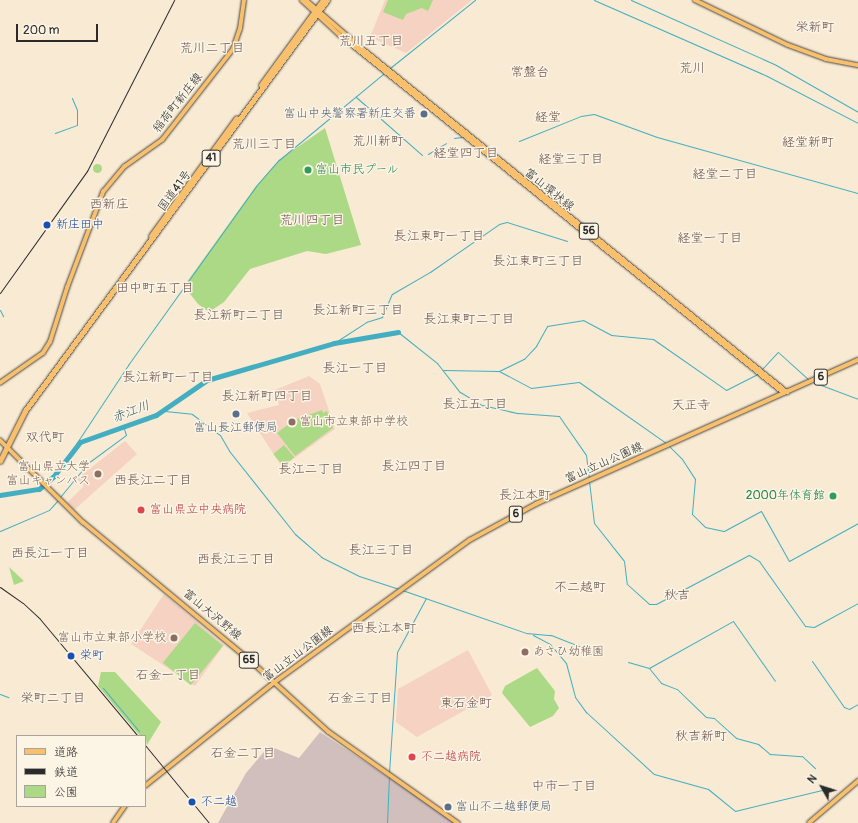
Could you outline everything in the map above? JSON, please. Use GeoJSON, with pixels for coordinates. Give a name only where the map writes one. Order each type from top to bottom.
{"type":"FeatureCollection","features":[{"type":"Feature","properties":{"kind":"highway","name":"国道41号"},"geometry":{"type":"LineString","coordinates":[[317,11],[323,0]]}},
{"type":"Feature","properties":{"kind":"highway","name":"国道41号"},"geometry":{"type":"LineString","coordinates":[[0,461],[6,446],[25,411],[317,11],[327,0]]}},
{"type":"Feature","properties":{"kind":"main road","name":"稲荷町新庄線"},"geometry":{"type":"LineString","coordinates":[[0,383],[43,353],[50,342],[67,288],[103,192],[124,167],[162,140],[233,49],[240,29],[244,0]]}},
{"type":"Feature","properties":{"kind":"main road","name":"富山環状線"},"geometry":{"type":"LineString","coordinates":[[302,0],[785,393]]}},
{"type":"Feature","properties":{"kind":"main road","name":"富山環状線"},"geometry":{"type":"LineString","coordinates":[[306,0],[317,11]]}},
{"type":"Feature","properties":{"kind":"main road"},"geometry":{"type":"LineString","coordinates":[[695,0],[788,45],[826,59],[858,65]]}},
{"type":"Feature","properties":{"kind":"main road","name":"富山立山公園線"},"geometry":{"type":"LineString","coordinates":[[146,785],[276,682],[438,562],[506,519],[858,360]]}},
{"type":"Feature","properties":{"kind":"main road","name":"富山大沢野線"},"geometry":{"type":"LineString","coordinates":[[0,440],[83,522],[276,682],[329,732],[458,823]]}},
{"type":"Feature","properties":{"kind":"main road"},"geometry":{"type":"LineString","coordinates":[[809,823],[858,781]]}},
{"type":"Feature","properties":{"kind":"main road"},"geometry":{"type":"LineString","coordinates":[[112,823],[124,807]]}},
{"type":"Feature","properties":{"kind":"shaded area"},"geometry":{"type":"Polygon","coordinates":[[[385,0],[472,0],[406,53],[370,37],[385,0]]]}},
{"type":"Feature","properties":{"kind":"shaded area","name":"富山市立東部中学校"},"geometry":{"type":"Polygon","coordinates":[[[309,376],[320,384],[335,429],[282,467],[247,413],[279,405],[275,390],[309,376]]]}},
{"type":"Feature","properties":{"kind":"shaded area","name":"富山県立大学 富山キャンパス"},"geometry":{"type":"Polygon","coordinates":[[[125,441],[137,454],[74,510],[67,503],[84,486],[77,479],[125,441]]]}},
{"type":"Feature","properties":{"kind":"shaded area"},"geometry":{"type":"Polygon","coordinates":[[[164,594],[224,645],[195,686],[131,644],[164,594]]]}},
{"type":"Feature","properties":{"kind":"shaded area"},"geometry":{"type":"Polygon","coordinates":[[[468,650],[492,695],[417,737],[396,722],[398,689],[468,650]]]}},
{"type":"Feature","properties":{"kind":"shaded area","name":"不二越"},"geometry":{"type":"Polygon","coordinates":[[[320,732],[457,823],[218,823],[246,773],[269,746],[299,758],[320,732]]]}},
{"type":"Feature","properties":{"kind":"green space"},"geometry":{"type":"Polygon","coordinates":[[[388,0],[433,0],[428,11],[422,8],[406,14],[403,20],[383,12],[388,0]]]}},
{"type":"Feature","properties":{"kind":"green space"},"geometry":{"type":"Polygon","coordinates":[[[325,128],[361,245],[326,254],[307,251],[250,269],[224,302],[209,312],[198,304],[184,286],[256,186],[279,160],[325,128]]]}},
{"type":"Feature","properties":{"kind":"green space"},"geometry":{"type":"Polygon","coordinates":[[[97,163],[102,168],[97,173],[92,168],[97,163]]]}},
{"type":"Feature","properties":{"kind":"green space"},"geometry":{"type":"Polygon","coordinates":[[[322,410],[323,413],[327,411],[333,428],[295,456],[277,433],[294,420],[322,410]]]}},
{"type":"Feature","properties":{"kind":"green space"},"geometry":{"type":"Polygon","coordinates":[[[284,445],[294,457],[284,466],[273,454],[284,445]]]}},
{"type":"Feature","properties":{"kind":"green space"},"geometry":{"type":"Polygon","coordinates":[[[9,567],[24,581],[14,585],[9,567]]]}},
{"type":"Feature","properties":{"kind":"green space"},"geometry":{"type":"Polygon","coordinates":[[[195,623],[223,646],[191,685],[163,663],[195,623]]]}},
{"type":"Feature","properties":{"kind":"green space"},"geometry":{"type":"Polygon","coordinates":[[[537,668],[555,691],[554,699],[559,708],[553,716],[530,727],[502,693],[505,686],[537,668]]]}},
{"type":"Feature","properties":{"kind":"green space"},"geometry":{"type":"Polygon","coordinates":[[[101,672],[115,672],[161,722],[147,745],[146,735],[139,735],[98,686],[101,672]]]}},
{"type":"Feature","properties":{"kind":"waterway"},"geometry":{"type":"LineString","coordinates":[[390,68],[475,0]]}},
{"type":"Feature","properties":{"kind":"waterway"},"geometry":{"type":"LineString","coordinates":[[594,0],[767,76],[858,123]]}},
{"type":"Feature","properties":{"kind":"waterway"},"geometry":{"type":"LineString","coordinates":[[631,0],[776,65],[858,112]]}},
{"type":"Feature","properties":{"kind":"waterway"},"geometry":{"type":"LineString","coordinates":[[76,444],[128,365],[256,186],[279,160],[384,73]]}},
{"type":"Feature","properties":{"kind":"waterway"},"geometry":{"type":"LineString","coordinates":[[356,97],[422,155]]}},
{"type":"Feature","properties":{"kind":"waterway"},"geometry":{"type":"LineString","coordinates":[[55,133],[77,125],[77,110],[72,98]]}},
{"type":"Feature","properties":{"kind":"waterway"},"geometry":{"type":"LineString","coordinates":[[519,141],[581,116],[594,114],[657,137],[858,193]]}},
{"type":"Feature","properties":{"kind":"waterway"},"geometry":{"type":"LineString","coordinates":[[454,138],[462,137]]}},
{"type":"Feature","properties":{"kind":"waterway"},"geometry":{"type":"LineString","coordinates":[[428,154],[446,143]]}},
{"type":"Feature","properties":{"kind":"waterway"},"geometry":{"type":"LineString","coordinates":[[334,343],[366,322],[382,317],[392,294],[430,272],[499,224],[507,222],[567,241]]}},
{"type":"Feature","properties":{"kind":"waterway"},"geometry":{"type":"LineString","coordinates":[[0,310],[3,316]]}},
{"type":"Feature","properties":{"kind":"waterway"},"geometry":{"type":"LineString","coordinates":[[443,370],[499,371],[524,359],[536,346],[547,326],[583,320],[611,335],[653,339],[726,390],[759,373]]}},
{"type":"Feature","properties":{"kind":"waterway"},"geometry":{"type":"LineString","coordinates":[[398,332],[437,363],[460,392],[482,405],[518,413],[559,416],[586,455],[589,478]]}},
{"type":"Feature","properties":{"kind":"waterway","name":"赤江川"},"geometry":{"type":"LineString","coordinates":[[0,495],[39,489],[53,477],[80,442],[156,415],[207,380],[334,343],[398,332]]}},
{"type":"Feature","properties":{"kind":"waterway"},"geometry":{"type":"LineString","coordinates":[[762,369],[778,352],[809,380]]}},
{"type":"Feature","properties":{"kind":"waterway"},"geometry":{"type":"LineString","coordinates":[[499,371],[531,388],[579,382],[666,443]]}},
{"type":"Feature","properties":{"kind":"waterway"},"geometry":{"type":"LineString","coordinates":[[813,382],[858,399]]}},
{"type":"Feature","properties":{"kind":"waterway"},"geometry":{"type":"LineString","coordinates":[[165,411],[192,414],[220,435],[230,452],[295,534],[321,557],[359,576],[399,589]]}},
{"type":"Feature","properties":{"kind":"waterway"},"geometry":{"type":"LineString","coordinates":[[60,497],[88,463],[126,435],[123,426]]}},
{"type":"Feature","properties":{"kind":"waterway"},"geometry":{"type":"LineString","coordinates":[[669,446],[682,459],[695,479],[692,514],[705,527],[724,531],[761,511],[789,561],[858,523]]}},
{"type":"Feature","properties":{"kind":"waterway"},"geometry":{"type":"LineString","coordinates":[[589,481],[594,523],[624,561],[627,584],[649,604],[656,604],[749,555],[759,561],[805,626],[814,627],[858,603]]}},
{"type":"Feature","properties":{"kind":"waterway"},"geometry":{"type":"LineString","coordinates":[[0,531],[49,510],[58,500]]}},
{"type":"Feature","properties":{"kind":"waterway"},"geometry":{"type":"LineString","coordinates":[[402,590],[526,633],[551,635],[599,654]]}},
{"type":"Feature","properties":{"kind":"waterway"},"geometry":{"type":"LineString","coordinates":[[389,773],[397,652],[426,598]]}},
{"type":"Feature","properties":{"kind":"waterway"},"geometry":{"type":"LineString","coordinates":[[628,662],[649,668],[733,621],[775,681]]}},
{"type":"Feature","properties":{"kind":"waterway"},"geometry":{"type":"LineString","coordinates":[[533,635],[550,644],[566,663],[575,697],[586,712],[654,774],[708,789],[735,811],[830,788]]}},
{"type":"Feature","properties":{"kind":"waterway"},"geometry":{"type":"LineString","coordinates":[[812,661],[844,707],[849,709],[858,704]]}},
{"type":"Feature","properties":{"kind":"waterway"},"geometry":{"type":"LineString","coordinates":[[649,668],[661,683],[677,689],[706,717],[714,718],[736,738],[758,744],[770,754],[802,756],[815,768]]}},
{"type":"Feature","properties":{"kind":"waterway"},"geometry":{"type":"LineString","coordinates":[[103,688],[139,731]]}},
{"type":"Feature","properties":{"kind":"waterway"},"geometry":{"type":"LineString","coordinates":[[0,694],[8,697]]}},
{"type":"Feature","properties":{"kind":"waterway"},"geometry":{"type":"LineString","coordinates":[[387,823],[389,776]]}},
{"type":"Feature","properties":{"kind":"railway"},"geometry":{"type":"LineString","coordinates":[[0,293],[87,171],[174,0]]}},
{"type":"Feature","properties":{"kind":"railway"},"geometry":{"type":"LineString","coordinates":[[0,587],[23,603],[40,619],[137,735]]}},
{"type":"Feature","properties":{"kind":"railway"},"geometry":{"type":"LineString","coordinates":[[146,746],[209,823]]}},
{"type":"Feature","properties":{"kind":"place","name":"富山中央警察署新庄交番"},"geometry":{"type":"Point","coordinates":[424,114]}},
{"type":"Feature","properties":{"kind":"place","name":"富山市民プール"},"geometry":{"type":"Point","coordinates":[308,170]}},
{"type":"Feature","properties":{"kind":"place","name":"新庄田中"},"geometry":{"type":"Point","coordinates":[47,225]}},
{"type":"Feature","properties":{"kind":"place","name":"富山長江郵便局"},"geometry":{"type":"Point","coordinates":[236,414]}},
{"type":"Feature","properties":{"kind":"place","name":"富山市立東部中学校"},"geometry":{"type":"Point","coordinates":[292,422]}},
{"type":"Feature","properties":{"kind":"place","name":"富山県立大学 富山キャンパス"},"geometry":{"type":"Point","coordinates":[98,474]}},
{"type":"Feature","properties":{"kind":"place","name":"2000年体育館"},"geometry":{"type":"Point","coordinates":[833,496]}},
{"type":"Feature","properties":{"kind":"place","name":"富山県立中央病院"},"geometry":{"type":"Point","coordinates":[141,510]}},
{"type":"Feature","properties":{"kind":"place","name":"富山市立東部小学校"},"geometry":{"type":"Point","coordinates":[174,638]}},
{"type":"Feature","properties":{"kind":"place","name":"あさひ幼稚園"},"geometry":{"type":"Point","coordinates":[525,652]}},
{"type":"Feature","properties":{"kind":"place","name":"栄町"},"geometry":{"type":"Point","coordinates":[71,656]}},
{"type":"Feature","properties":{"kind":"place","name":"不二越病院"},"geometry":{"type":"Point","coordinates":[412,757]}},
{"type":"Feature","properties":{"kind":"place","name":"不二越"},"geometry":{"type":"Point","coordinates":[192,802]}},
{"type":"Feature","properties":{"kind":"place","name":"富山不二越郵便局"},"geometry":{"type":"Point","coordinates":[448,807]}},
{"type":"Feature","properties":{"kind":"district","name":"栄新町"},"geometry":{"type":"Point","coordinates":[815,27]}},
{"type":"Feature","properties":{"kind":"district","name":"荒川五丁目"},"geometry":{"type":"Point","coordinates":[371,41]}},
{"type":"Feature","properties":{"kind":"district","name":"荒川二丁目"},"geometry":{"type":"Point","coordinates":[212,48]}},
{"type":"Feature","properties":{"kind":"district","name":"荒川"},"geometry":{"type":"Point","coordinates":[692,68]}},
{"type":"Feature","properties":{"kind":"district","name":"常盤台"},"geometry":{"type":"Point","coordinates":[530,72]}},
{"type":"Feature","properties":{"kind":"district","name":"経堂"},"geometry":{"type":"Point","coordinates":[548,117]}},
{"type":"Feature","properties":{"kind":"district","name":"荒川新町"},"geometry":{"type":"Point","coordinates":[378,141]}},
{"type":"Feature","properties":{"kind":"district","name":"経堂新町"},"geometry":{"type":"Point","coordinates":[808,142]}},
{"type":"Feature","properties":{"kind":"district","name":"荒川三丁目"},"geometry":{"type":"Point","coordinates":[264,144]}},
{"type":"Feature","properties":{"kind":"district","name":"経堂四丁目"},"geometry":{"type":"Point","coordinates":[466,153]}},
{"type":"Feature","properties":{"kind":"district","name":"経堂三丁目"},"geometry":{"type":"Point","coordinates":[571,159]}},
{"type":"Feature","properties":{"kind":"district","name":"経堂二丁目"},"geometry":{"type":"Point","coordinates":[725,174]}},
{"type":"Feature","properties":{"kind":"district","name":"西新庄"},"geometry":{"type":"Point","coordinates":[109,204]}},
{"type":"Feature","properties":{"kind":"district","name":"荒川四丁目"},"geometry":{"type":"Point","coordinates":[312,220]}},
{"type":"Feature","properties":{"kind":"district","name":"長江東町一丁目"},"geometry":{"type":"Point","coordinates":[439,236]}},
{"type":"Feature","properties":{"kind":"district","name":"経堂一丁目"},"geometry":{"type":"Point","coordinates":[710,238]}},
{"type":"Feature","properties":{"kind":"district","name":"長江東町三丁目"},"geometry":{"type":"Point","coordinates":[538,261]}},
{"type":"Feature","properties":{"kind":"district","name":"田中町五丁目"},"geometry":{"type":"Point","coordinates":[155,288]}},
{"type":"Feature","properties":{"kind":"district","name":"長江新町三丁目"},"geometry":{"type":"Point","coordinates":[358,310]}},
{"type":"Feature","properties":{"kind":"district","name":"長江新町二丁目"},"geometry":{"type":"Point","coordinates":[239,315]}},
{"type":"Feature","properties":{"kind":"district","name":"長江東町二丁目"},"geometry":{"type":"Point","coordinates":[469,319]}},
{"type":"Feature","properties":{"kind":"district","name":"長江一丁目"},"geometry":{"type":"Point","coordinates":[355,368]}},
{"type":"Feature","properties":{"kind":"district","name":"長江新町一丁目"},"geometry":{"type":"Point","coordinates":[168,377]}},
{"type":"Feature","properties":{"kind":"district","name":"長江新町四丁目"},"geometry":{"type":"Point","coordinates":[267,396]}},
{"type":"Feature","properties":{"kind":"district","name":"長江五丁目"},"geometry":{"type":"Point","coordinates":[475,404]}},
{"type":"Feature","properties":{"kind":"district","name":"天正寺"},"geometry":{"type":"Point","coordinates":[691,405]}},
{"type":"Feature","properties":{"kind":"district","name":"双代町"},"geometry":{"type":"Point","coordinates":[45,437]}},
{"type":"Feature","properties":{"kind":"district","name":"長江四丁目"},"geometry":{"type":"Point","coordinates":[414,466]}},
{"type":"Feature","properties":{"kind":"district","name":"長江二丁目"},"geometry":{"type":"Point","coordinates":[311,469]}},
{"type":"Feature","properties":{"kind":"district","name":"西長江二丁目"},"geometry":{"type":"Point","coordinates":[153,480]}},
{"type":"Feature","properties":{"kind":"district","name":"長江本町"},"geometry":{"type":"Point","coordinates":[525,495]}},
{"type":"Feature","properties":{"kind":"district","name":"長江三丁目"},"geometry":{"type":"Point","coordinates":[381,550]}},
{"type":"Feature","properties":{"kind":"district","name":"西長江一丁目"},"geometry":{"type":"Point","coordinates":[50,553]}},
{"type":"Feature","properties":{"kind":"district","name":"西長江三丁目"},"geometry":{"type":"Point","coordinates":[236,559]}},
{"type":"Feature","properties":{"kind":"district","name":"不二越町"},"geometry":{"type":"Point","coordinates":[580,587]}},
{"type":"Feature","properties":{"kind":"district","name":"秋吉"},"geometry":{"type":"Point","coordinates":[677,595]}},
{"type":"Feature","properties":{"kind":"district","name":"西長江本町"},"geometry":{"type":"Point","coordinates":[384,628]}},
{"type":"Feature","properties":{"kind":"district","name":"石金一丁目"},"geometry":{"type":"Point","coordinates":[168,675]}},
{"type":"Feature","properties":{"kind":"district","name":"栄町二丁目"},"geometry":{"type":"Point","coordinates":[53,698]}},
{"type":"Feature","properties":{"kind":"district","name":"石金三丁目"},"geometry":{"type":"Point","coordinates":[360,698]}},
{"type":"Feature","properties":{"kind":"district","name":"東石金町"},"geometry":{"type":"Point","coordinates":[466,703]}},
{"type":"Feature","properties":{"kind":"district","name":"秋吉新町"},"geometry":{"type":"Point","coordinates":[701,736]}},
{"type":"Feature","properties":{"kind":"district","name":"石金二丁目"},"geometry":{"type":"Point","coordinates":[243,753]}},
{"type":"Feature","properties":{"kind":"district","name":"中市一丁目"},"geometry":{"type":"Point","coordinates":[564,786]}}]}
